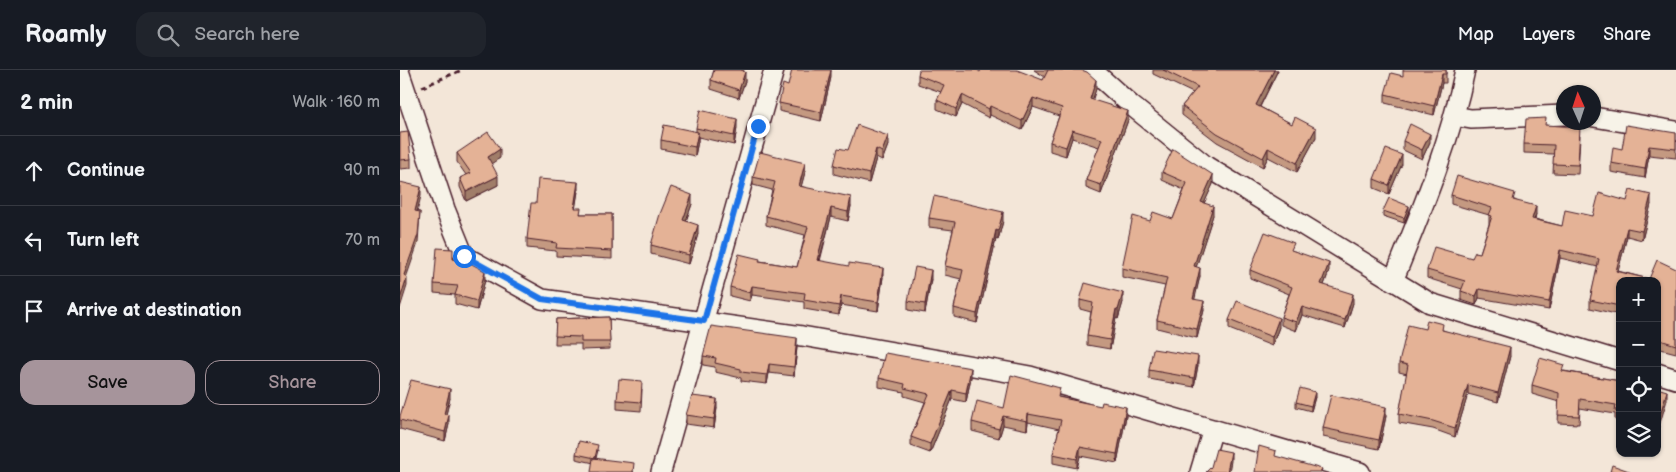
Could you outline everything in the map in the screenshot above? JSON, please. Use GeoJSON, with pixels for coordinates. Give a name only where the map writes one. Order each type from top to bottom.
{"type":"FeatureCollection","features":[{"type":"Feature","properties":{"kind":"street"},"geometry":{"type":"LineString","coordinates":[[662,472],[774,70]]}},
{"type":"Feature","properties":{"kind":"street"},"geometry":{"type":"LineString","coordinates":[[1092,70],[1132,106],[1206,166],[1430,303],[1616,360]]}},
{"type":"Feature","properties":{"kind":"street"},"geometry":{"type":"LineString","coordinates":[[1393,281],[1430,191],[1454,116],[1465,70]]}},
{"type":"Feature","properties":{"kind":"street"},"geometry":{"type":"LineString","coordinates":[[400,74],[445,209],[464,256],[542,299],[802,336],[1030,376],[1360,472]]}},
{"type":"Feature","properties":{"kind":"street"},"geometry":{"type":"LineString","coordinates":[[1454,116],[1471,119],[1556,115]]}},
{"type":"Feature","properties":{"kind":"street"},"geometry":{"type":"LineString","coordinates":[[1601,118],[1676,131]]}},
{"type":"Feature","properties":{"kind":"street"},"geometry":{"type":"LineString","coordinates":[[1661,374],[1676,379]]}},
{"type":"Feature","properties":{"kind":"street"},"geometry":{"type":"LineString","coordinates":[[1200,472],[1213,429]]}},
{"type":"Feature","properties":{"kind":"path"},"geometry":{"type":"LineString","coordinates":[[407,94],[462,70]]}},
{"type":"Feature","properties":{"kind":"building"},"geometry":{"type":"Polygon","coordinates":[[[714,70],[741,70],[745,72],[739,90],[711,80],[714,70]]]}},
{"type":"Feature","properties":{"kind":"building"},"geometry":{"type":"Polygon","coordinates":[[[792,70],[831,70],[821,112],[779,103],[783,84],[788,86],[792,70]]]}},
{"type":"Feature","properties":{"kind":"building"},"geometry":{"type":"Polygon","coordinates":[[[919,70],[977,70],[980,72],[981,70],[1017,70],[1043,80],[1048,70],[1081,70],[1087,72],[1096,80],[1090,99],[1128,111],[1101,185],[1086,180],[1102,139],[1072,130],[1066,147],[1050,142],[1062,108],[1033,98],[1022,121],[990,106],[989,109],[962,95],[956,109],[937,100],[944,85],[918,75],[919,70]]]}},
{"type":"Feature","properties":{"kind":"building"},"geometry":{"type":"Polygon","coordinates":[[[1163,70],[1274,70],[1256,105],[1292,124],[1295,117],[1316,128],[1297,163],[1268,148],[1263,158],[1217,133],[1182,106],[1198,87],[1163,70]]]}},
{"type":"Feature","properties":{"kind":"building"},"geometry":{"type":"Polygon","coordinates":[[[1403,70],[1446,70],[1446,74],[1442,74],[1434,106],[1385,94],[1391,73],[1403,76],[1403,70]]]}},
{"type":"Feature","properties":{"kind":"building"},"geometry":{"type":"Polygon","coordinates":[[[700,110],[737,119],[734,136],[696,128],[700,110]]]}},
{"type":"Feature","properties":{"kind":"building"},"geometry":{"type":"Polygon","coordinates":[[[1546,118],[1545,125],[1556,126],[1556,130],[1580,130],[1578,165],[1553,164],[1554,145],[1524,144],[1526,119],[1546,118]]]}},
{"type":"Feature","properties":{"kind":"building"},"geometry":{"type":"Polygon","coordinates":[[[1410,124],[1430,134],[1422,150],[1403,141],[1410,124]]]}},
{"type":"Feature","properties":{"kind":"building"},"geometry":{"type":"Polygon","coordinates":[[[664,125],[698,132],[695,147],[661,140],[664,125]]]}},
{"type":"Feature","properties":{"kind":"building"},"geometry":{"type":"Polygon","coordinates":[[[857,125],[888,136],[882,152],[876,149],[869,174],[834,165],[838,148],[848,150],[857,125]]]}},
{"type":"Feature","properties":{"kind":"building"},"geometry":{"type":"Polygon","coordinates":[[[1626,125],[1676,133],[1676,149],[1649,146],[1645,169],[1611,163],[1613,147],[1622,149],[1626,125]]]}},
{"type":"Feature","properties":{"kind":"building"},"geometry":{"type":"Polygon","coordinates":[[[408,132],[411,159],[400,160],[400,133],[408,132]]]}},
{"type":"Feature","properties":{"kind":"building"},"geometry":{"type":"Polygon","coordinates":[[[488,132],[500,149],[488,157],[498,176],[466,192],[460,178],[471,173],[457,153],[488,132]]]}},
{"type":"Feature","properties":{"kind":"building"},"geometry":{"type":"Polygon","coordinates":[[[1173,149],[1213,175],[1201,202],[1213,206],[1194,266],[1200,268],[1193,299],[1204,301],[1197,329],[1157,320],[1167,278],[1122,268],[1133,216],[1150,221],[1153,212],[1173,219],[1187,183],[1162,172],[1173,149]]]}},
{"type":"Feature","properties":{"kind":"building"},"geometry":{"type":"Polygon","coordinates":[[[1386,149],[1402,155],[1389,185],[1374,179],[1386,149]]]}},
{"type":"Feature","properties":{"kind":"building"},"geometry":{"type":"Polygon","coordinates":[[[760,152],[805,163],[799,186],[851,197],[848,212],[831,208],[817,260],[849,266],[849,263],[883,268],[878,302],[841,296],[839,306],[804,300],[805,293],[752,286],[750,293],[730,287],[739,254],[760,259],[759,261],[797,267],[808,227],[766,216],[775,182],[753,177],[760,152]]]}},
{"type":"Feature","properties":{"kind":"building"},"geometry":{"type":"Polygon","coordinates":[[[1457,176],[1515,193],[1513,200],[1536,206],[1532,219],[1562,226],[1565,210],[1593,216],[1599,193],[1627,201],[1630,190],[1651,195],[1642,231],[1627,228],[1616,271],[1641,277],[1616,277],[1616,305],[1590,300],[1599,259],[1560,250],[1549,302],[1479,289],[1476,296],[1461,291],[1465,281],[1427,270],[1434,247],[1472,258],[1475,252],[1480,253],[1492,216],[1489,215],[1492,208],[1451,195],[1457,176]]]}},
{"type":"Feature","properties":{"kind":"building"},"geometry":{"type":"Polygon","coordinates":[[[538,179],[578,182],[574,208],[581,208],[580,214],[612,214],[612,251],[556,248],[557,243],[527,239],[531,203],[536,203],[538,179]]]}},
{"type":"Feature","properties":{"kind":"building"},"geometry":{"type":"Polygon","coordinates":[[[400,182],[421,187],[415,211],[420,212],[418,235],[404,275],[407,277],[400,299],[400,182]]]}},
{"type":"Feature","properties":{"kind":"building"},"geometry":{"type":"Polygon","coordinates":[[[671,187],[692,195],[683,220],[698,225],[689,255],[651,245],[660,214],[671,187]]]}},
{"type":"Feature","properties":{"kind":"building"},"geometry":{"type":"Polygon","coordinates":[[[934,196],[1003,212],[998,231],[996,230],[977,314],[954,308],[963,270],[945,266],[955,222],[929,218],[934,196]]]}},
{"type":"Feature","properties":{"kind":"building"},"geometry":{"type":"Polygon","coordinates":[[[1389,198],[1409,206],[1404,218],[1383,211],[1389,198]]]}},
{"type":"Feature","properties":{"kind":"building"},"geometry":{"type":"Polygon","coordinates":[[[1265,232],[1294,243],[1291,250],[1329,263],[1321,284],[1353,294],[1345,320],[1302,307],[1296,322],[1281,317],[1292,287],[1250,270],[1265,232]]]}},
{"type":"Feature","properties":{"kind":"building"},"geometry":{"type":"Polygon","coordinates":[[[437,248],[453,249],[453,259],[470,263],[485,271],[477,301],[455,295],[458,286],[434,284],[437,248]]]}},
{"type":"Feature","properties":{"kind":"building"},"geometry":{"type":"Polygon","coordinates":[[[1657,260],[1676,269],[1676,345],[1661,340],[1661,277],[1650,277],[1657,260]]]}},
{"type":"Feature","properties":{"kind":"building"},"geometry":{"type":"Polygon","coordinates":[[[915,267],[931,270],[925,304],[908,301],[915,267]]]}},
{"type":"Feature","properties":{"kind":"building"},"geometry":{"type":"Polygon","coordinates":[[[1085,283],[1123,293],[1118,310],[1116,309],[1110,340],[1087,336],[1093,303],[1080,300],[1085,283]]]}},
{"type":"Feature","properties":{"kind":"building"},"geometry":{"type":"Polygon","coordinates":[[[1237,301],[1279,318],[1272,337],[1229,320],[1237,301]]]}},
{"type":"Feature","properties":{"kind":"building"},"geometry":{"type":"Polygon","coordinates":[[[609,317],[610,342],[581,342],[581,337],[555,336],[556,319],[609,317]]]}},
{"type":"Feature","properties":{"kind":"building"},"geometry":{"type":"Polygon","coordinates":[[[1427,320],[1443,324],[1442,330],[1510,347],[1498,393],[1468,385],[1455,428],[1399,414],[1408,365],[1399,363],[1408,325],[1425,329],[1427,320]]]}},
{"type":"Feature","properties":{"kind":"building"},"geometry":{"type":"Polygon","coordinates":[[[711,326],[797,338],[794,367],[769,364],[767,375],[741,372],[741,369],[715,363],[716,358],[703,356],[711,326]]]}},
{"type":"Feature","properties":{"kind":"building"},"geometry":{"type":"Polygon","coordinates":[[[1153,349],[1198,356],[1194,378],[1149,370],[1153,349]]]}},
{"type":"Feature","properties":{"kind":"building"},"geometry":{"type":"Polygon","coordinates":[[[885,353],[971,368],[966,393],[952,390],[930,444],[911,437],[929,394],[904,388],[905,384],[879,378],[885,353]]]}},
{"type":"Feature","properties":{"kind":"building"},"geometry":{"type":"Polygon","coordinates":[[[1540,358],[1564,365],[1562,371],[1616,380],[1616,405],[1580,399],[1579,416],[1558,415],[1559,393],[1532,385],[1540,358]]]}},
{"type":"Feature","properties":{"kind":"building"},"geometry":{"type":"Polygon","coordinates":[[[1011,375],[1060,388],[1058,397],[1101,406],[1102,402],[1126,407],[1117,454],[1080,447],[1077,459],[1053,454],[1061,420],[1028,414],[1027,421],[1003,416],[999,429],[972,422],[977,401],[1004,408],[1011,375]]]}},
{"type":"Feature","properties":{"kind":"building"},"geometry":{"type":"Polygon","coordinates":[[[619,379],[642,381],[641,402],[617,400],[619,379]]]}},
{"type":"Feature","properties":{"kind":"building"},"geometry":{"type":"Polygon","coordinates":[[[411,380],[450,389],[444,414],[449,415],[445,432],[400,420],[411,380]]]}},
{"type":"Feature","properties":{"kind":"building"},"geometry":{"type":"Polygon","coordinates":[[[1300,388],[1315,392],[1311,406],[1296,402],[1300,388]]]}},
{"type":"Feature","properties":{"kind":"building"},"geometry":{"type":"Polygon","coordinates":[[[1661,389],[1667,391],[1661,411],[1661,389]]]}},
{"type":"Feature","properties":{"kind":"building"},"geometry":{"type":"Polygon","coordinates":[[[1331,395],[1386,407],[1379,440],[1323,428],[1331,395]]]}},
{"type":"Feature","properties":{"kind":"building"},"geometry":{"type":"Polygon","coordinates":[[[692,396],[717,399],[714,419],[686,415],[692,396]]]}},
{"type":"Feature","properties":{"kind":"building"},"geometry":{"type":"Polygon","coordinates":[[[579,441],[598,445],[595,458],[576,454],[579,441]]]}},
{"type":"Feature","properties":{"kind":"building"},"geometry":{"type":"Polygon","coordinates":[[[1259,446],[1276,451],[1275,456],[1322,469],[1321,472],[1255,472],[1259,446]]]}},
{"type":"Feature","properties":{"kind":"building"},"geometry":{"type":"Polygon","coordinates":[[[1216,449],[1231,452],[1227,472],[1206,472],[1211,467],[1216,449]]]}},
{"type":"Feature","properties":{"kind":"building"},"geometry":{"type":"Polygon","coordinates":[[[593,458],[634,463],[633,472],[591,472],[593,458]]]}},
{"type":"Feature","properties":{"kind":"building"},"geometry":{"type":"Polygon","coordinates":[[[1612,465],[1629,471],[1629,472],[1610,472],[1612,465]]]}},
{"type":"Feature","properties":{"kind":"route"},"geometry":{"type":"LineString","coordinates":[[464,256],[542,299],[704,321],[758,126]]}}]}
